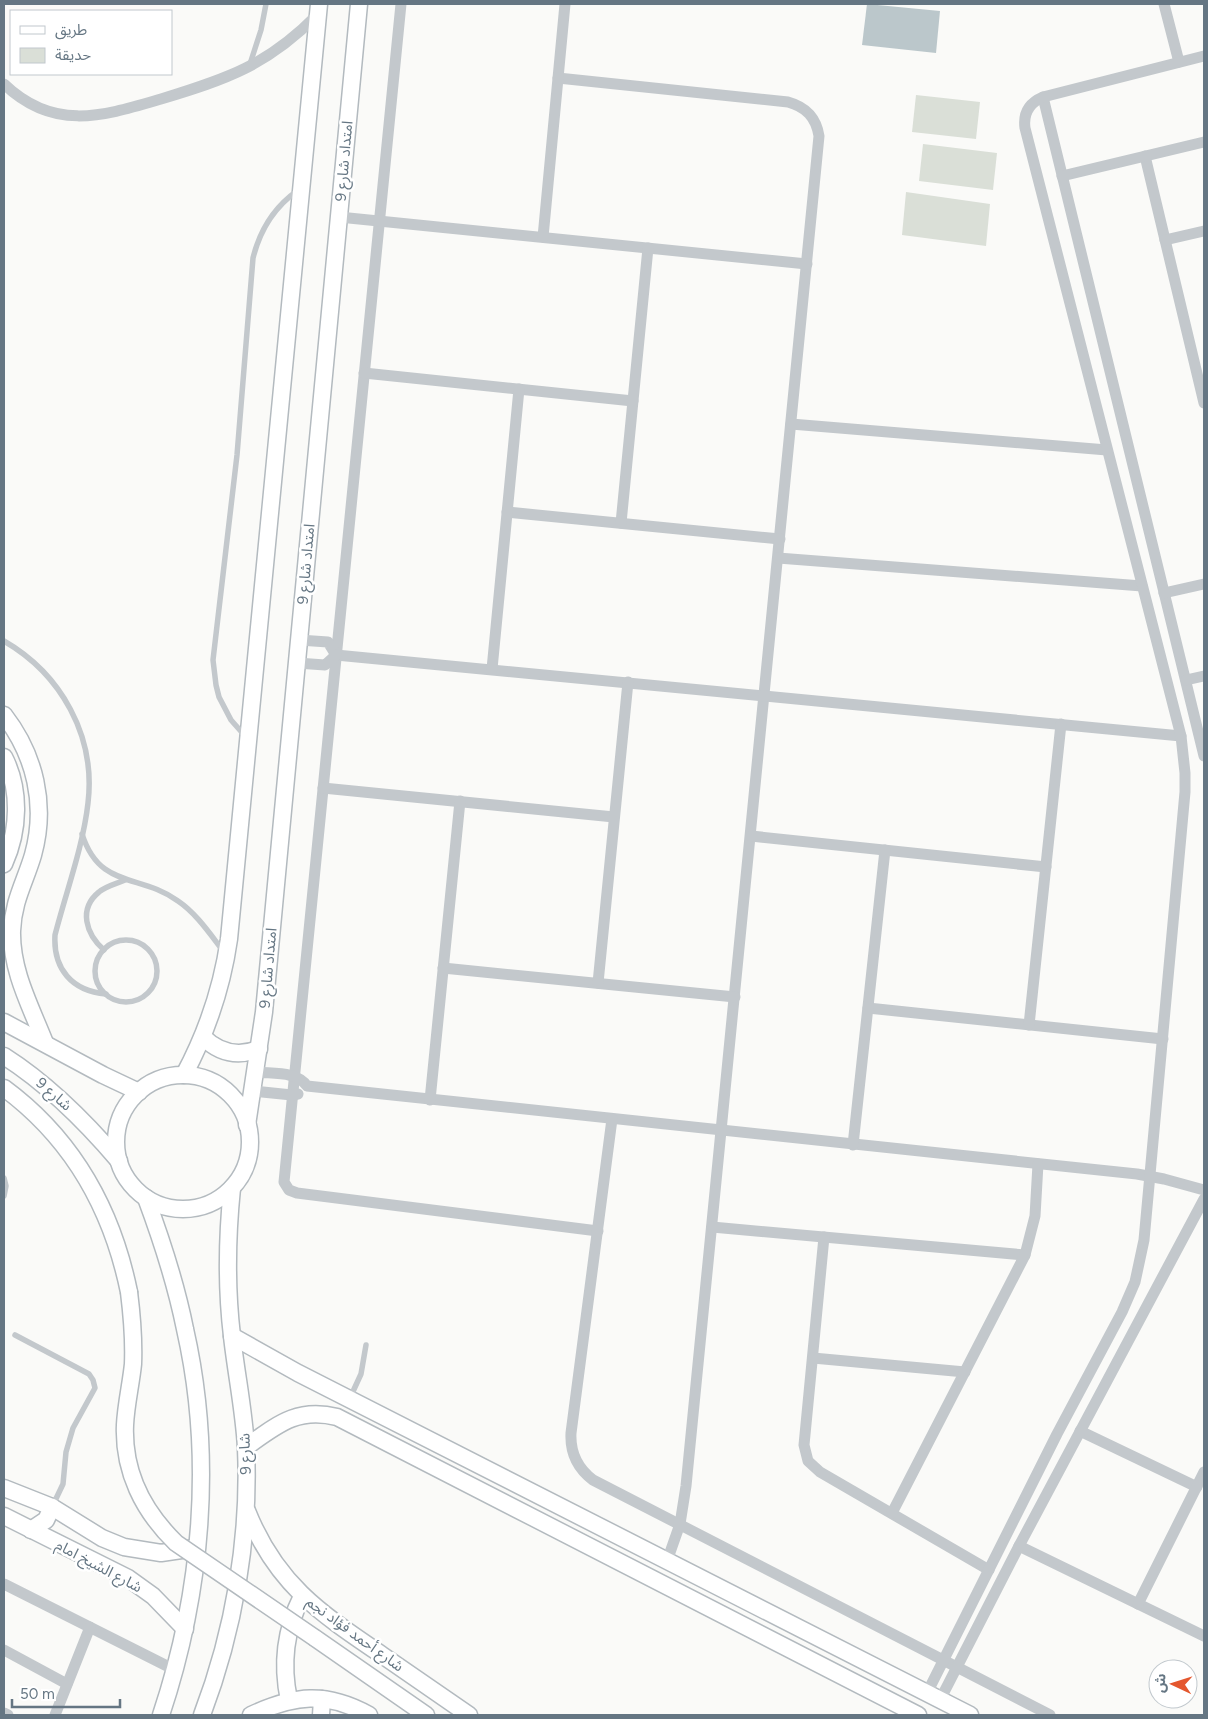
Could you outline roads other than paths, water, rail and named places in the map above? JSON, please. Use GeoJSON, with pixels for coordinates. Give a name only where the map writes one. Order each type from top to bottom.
{"type":"FeatureCollection","features":[{"type":"Feature","properties":{"kind":"street","name":"امتداد شارع 9"},"geometry":{"type":"LineString","coordinates":[[248,1124],[259,1049],[359,4]]}},
{"type":"Feature","properties":{"kind":"street"},"geometry":{"type":"LineString","coordinates":[[401,4],[284,1177],[286,1186],[293,1192],[598,1231]]}},
{"type":"Feature","properties":{"kind":"street"},"geometry":{"type":"LineString","coordinates":[[543,237],[565,4]]}},
{"type":"Feature","properties":{"kind":"street"},"geometry":{"type":"LineString","coordinates":[[1164,4],[1180,62]]}},
{"type":"Feature","properties":{"kind":"street"},"geometry":{"type":"LineString","coordinates":[[4,84],[19,97],[40,108],[63,115],[87,116],[112,113],[204,86],[248,68],[292,39],[318,9]]}},
{"type":"Feature","properties":{"kind":"street"},"geometry":{"type":"LineString","coordinates":[[184,1075],[203,1037],[217,996],[227,955],[318,9]]}},
{"type":"Feature","properties":{"kind":"street"},"geometry":{"type":"LineString","coordinates":[[934,1697],[943,1661],[1057,1434],[1122,1312],[1135,1282],[1142,1254],[1150,1176],[1185,792],[1181,736],[1025,128],[1025,117],[1029,106],[1043,97],[1204,56]]}},
{"type":"Feature","properties":{"kind":"street"},"geometry":{"type":"LineString","coordinates":[[558,78],[788,102],[807,111],[816,122],[819,136],[686,1486],[680,1524],[667,1561]]}},
{"type":"Feature","properties":{"kind":"street"},"geometry":{"type":"LineString","coordinates":[[1043,97],[1204,756]]}},
{"type":"Feature","properties":{"kind":"street"},"geometry":{"type":"LineString","coordinates":[[1062,176],[1204,142]]}},
{"type":"Feature","properties":{"kind":"street"},"geometry":{"type":"LineString","coordinates":[[1145,156],[1204,403]]}},
{"type":"Feature","properties":{"kind":"street"},"geometry":{"type":"LineString","coordinates":[[339,217],[807,264]]}},
{"type":"Feature","properties":{"kind":"street"},"geometry":{"type":"LineString","coordinates":[[1165,240],[1204,231]]}},
{"type":"Feature","properties":{"kind":"street"},"geometry":{"type":"LineString","coordinates":[[621,523],[648,248]]}},
{"type":"Feature","properties":{"kind":"street"},"geometry":{"type":"LineString","coordinates":[[364,373],[633,401]]}},
{"type":"Feature","properties":{"kind":"street"},"geometry":{"type":"LineString","coordinates":[[492,668],[519,389]]}},
{"type":"Feature","properties":{"kind":"street"},"geometry":{"type":"LineString","coordinates":[[791,424],[1107,450]]}},
{"type":"Feature","properties":{"kind":"street"},"geometry":{"type":"LineString","coordinates":[[507,512],[780,539]]}},
{"type":"Feature","properties":{"kind":"street"},"geometry":{"type":"LineString","coordinates":[[778,558],[1142,586]]}},
{"type":"Feature","properties":{"kind":"street"},"geometry":{"type":"LineString","coordinates":[[1164,593],[1204,584]]}},
{"type":"Feature","properties":{"kind":"street"},"geometry":{"type":"LineString","coordinates":[[299,640],[328,642],[336,654]]}},
{"type":"Feature","properties":{"kind":"street"},"geometry":{"type":"LineString","coordinates":[[297,663],[325,665],[336,654]]}},
{"type":"Feature","properties":{"kind":"street"},"geometry":{"type":"LineString","coordinates":[[336,654],[1181,736]]}},
{"type":"Feature","properties":{"kind":"street"},"geometry":{"type":"LineString","coordinates":[[1186,680],[1204,676]]}},
{"type":"Feature","properties":{"kind":"street"},"geometry":{"type":"LineString","coordinates":[[598,983],[628,682]]}},
{"type":"Feature","properties":{"kind":"street"},"geometry":{"type":"LineString","coordinates":[[4,715],[28,755],[37,788],[39,805],[37,839],[16,900],[12,931],[18,976],[45,1043]]}},
{"type":"Feature","properties":{"kind":"street"},"geometry":{"type":"LineString","coordinates":[[1029,1025],[1061,724]]}},
{"type":"Feature","properties":{"kind":"street"},"geometry":{"type":"LineString","coordinates":[[4,757],[11,776],[16,807],[13,839],[4,864]]}},
{"type":"Feature","properties":{"kind":"street"},"geometry":{"type":"LineString","coordinates":[[323,788],[614,817]]}},
{"type":"Feature","properties":{"kind":"street"},"geometry":{"type":"LineString","coordinates":[[430,1100],[460,802]]}},
{"type":"Feature","properties":{"kind":"street"},"geometry":{"type":"LineString","coordinates":[[751,836],[1046,867]]}},
{"type":"Feature","properties":{"kind":"street"},"geometry":{"type":"LineString","coordinates":[[853,1145],[885,850]]}},
{"type":"Feature","properties":{"kind":"street"},"geometry":{"type":"LineString","coordinates":[[443,968],[735,997]]}},
{"type":"Feature","properties":{"kind":"street"},"geometry":{"type":"LineString","coordinates":[[868,1008],[1163,1039]]}},
{"type":"Feature","properties":{"kind":"street"},"geometry":{"type":"LineString","coordinates":[[4,1022],[139,1092]]}},
{"type":"Feature","properties":{"kind":"street"},"geometry":{"type":"LineString","coordinates":[[203,1037],[217,1048],[233,1054],[259,1049]]}},
{"type":"Feature","properties":{"kind":"street","name":"شارع 9"},"geometry":{"type":"LineString","coordinates":[[4,1056],[37,1080],[78,1115],[119,1161]]}},
{"type":"Feature","properties":{"kind":"street"},"geometry":{"type":"LineString","coordinates":[[256,1072],[294,1076],[302,1080],[307,1086],[1150,1176],[1204,1190]]}},
{"type":"Feature","properties":{"kind":"street"},"geometry":{"type":"LineString","coordinates":[[184,1075],[205,1079],[224,1089],[239,1105],[248,1124],[250,1147],[244,1169],[232,1188],[213,1202],[190,1209],[167,1207],[146,1198],[129,1182],[119,1161],[117,1151],[117,1129],[125,1109],[139,1092],[155,1081],[184,1075]]}},
{"type":"Feature","properties":{"kind":"street"},"geometry":{"type":"LineString","coordinates":[[253,1091],[292,1095],[301,1093],[307,1086]]}},
{"type":"Feature","properties":{"kind":"street"},"geometry":{"type":"LineString","coordinates":[[4,1088],[48,1126],[63,1144],[101,1203],[113,1232],[124,1269],[132,1315],[133,1362],[125,1442],[131,1474],[144,1505],[176,1543],[426,1715]]}},
{"type":"Feature","properties":{"kind":"street"},"geometry":{"type":"LineString","coordinates":[[612,1119],[571,1433],[572,1451],[580,1468],[593,1480],[1050,1715]]}},
{"type":"Feature","properties":{"kind":"street"},"geometry":{"type":"LineString","coordinates":[[892,1513],[1025,1255],[1035,1216],[1038,1164]]}},
{"type":"Feature","properties":{"kind":"street","name":"شارع 9"},"geometry":{"type":"LineString","coordinates":[[202,1715],[219,1665],[234,1600],[246,1508],[246,1447],[232,1336],[228,1262],[232,1188]]}},
{"type":"Feature","properties":{"kind":"street"},"geometry":{"type":"LineString","coordinates":[[146,1198],[169,1264],[192,1365],[197,1399],[201,1468],[197,1547],[192,1595],[175,1670],[161,1715]]}},
{"type":"Feature","properties":{"kind":"street"},"geometry":{"type":"LineString","coordinates":[[934,1697],[957,1668],[1019,1546],[1204,1199]]}},
{"type":"Feature","properties":{"kind":"street"},"geometry":{"type":"LineString","coordinates":[[712,1227],[1025,1255]]}},
{"type":"Feature","properties":{"kind":"street"},"geometry":{"type":"LineString","coordinates":[[824,1237],[804,1445],[808,1461],[815,1469],[989,1570]]}},
{"type":"Feature","properties":{"kind":"street"},"geometry":{"type":"LineString","coordinates":[[232,1336],[349,1400],[970,1715]]}},
{"type":"Feature","properties":{"kind":"street"},"geometry":{"type":"LineString","coordinates":[[813,1358],[965,1372]]}},
{"type":"Feature","properties":{"kind":"street"},"geometry":{"type":"LineString","coordinates":[[1069,1412],[1079,1412],[1082,1414],[1083,1426]]}},
{"type":"Feature","properties":{"kind":"street"},"geometry":{"type":"LineString","coordinates":[[246,1447],[281,1422],[299,1415],[318,1414],[337,1417],[918,1715]]}},
{"type":"Feature","properties":{"kind":"street"},"geometry":{"type":"LineString","coordinates":[[1083,1426],[1197,1487]]}},
{"type":"Feature","properties":{"kind":"street"},"geometry":{"type":"LineString","coordinates":[[1057,1434],[1066,1442],[1074,1443]]}},
{"type":"Feature","properties":{"kind":"street"},"geometry":{"type":"LineString","coordinates":[[413,1456],[424,1437]]}},
{"type":"Feature","properties":{"kind":"street"},"geometry":{"type":"LineString","coordinates":[[1138,1604],[1204,1472]]}},
{"type":"Feature","properties":{"kind":"street","name":"شارع الشيخ امام"},"geometry":{"type":"LineString","coordinates":[[4,1488],[52,1507],[102,1538],[124,1547],[136,1550],[173,1552],[197,1547]]}},
{"type":"Feature","properties":{"kind":"street"},"geometry":{"type":"LineString","coordinates":[[32,1530],[46,1520],[52,1507]]}},
{"type":"Feature","properties":{"kind":"street","name":"شارع أحمد فؤاد نجم"},"geometry":{"type":"LineString","coordinates":[[246,1508],[252,1524],[269,1555],[302,1596],[339,1626],[470,1715]]}},
{"type":"Feature","properties":{"kind":"street","name":"شارع الشيخ امام"},"geometry":{"type":"LineString","coordinates":[[4,1516],[128,1578],[153,1596],[185,1629]]}},
{"type":"Feature","properties":{"kind":"street"},"geometry":{"type":"LineString","coordinates":[[1019,1546],[1204,1636]]}},
{"type":"Feature","properties":{"kind":"street"},"geometry":{"type":"LineString","coordinates":[[4,1584],[175,1670]]}},
{"type":"Feature","properties":{"kind":"street"},"geometry":{"type":"LineString","coordinates":[[289,1700],[284,1670],[284,1655],[290,1624],[302,1596]]}},
{"type":"Feature","properties":{"kind":"street"},"geometry":{"type":"LineString","coordinates":[[55,1715],[90,1627]]}},
{"type":"Feature","properties":{"kind":"street"},"geometry":{"type":"LineString","coordinates":[[4,1650],[67,1684]]}},
{"type":"Feature","properties":{"kind":"street"},"geometry":{"type":"LineString","coordinates":[[251,1715],[289,1700],[305,1698],[344,1703],[369,1715]]}},
{"type":"Feature","properties":{"kind":"street"},"geometry":{"type":"LineString","coordinates":[[321,1715],[322,1699]]}},
{"type":"Feature","properties":{"kind":"street"},"geometry":{"type":"LineString","coordinates":[[4,1713],[8,1715]]}},
{"type":"Feature","properties":{"kind":"lane"},"geometry":{"type":"LineString","coordinates":[[248,68],[257,43],[266,4]]}},
{"type":"Feature","properties":{"kind":"lane"},"geometry":{"type":"LineString","coordinates":[[248,738],[231,720],[219,698],[214,673],[213,648],[225,566],[237,455],[253,258],[259,237],[269,218],[278,206],[301,188]]}},
{"type":"Feature","properties":{"kind":"lane"},"geometry":{"type":"LineString","coordinates":[[4,641],[25,655],[48,676],[66,700],[84,742],[89,772],[88,803],[82,834],[55,936],[55,952],[64,974],[76,985],[90,992],[106,994],[120,1001],[136,1000],[154,985],[157,969],[156,961],[147,948],[133,940],[117,941],[104,950],[96,964],[100,987],[106,994]]}},
{"type":"Feature","properties":{"kind":"lane"},"geometry":{"type":"LineString","coordinates":[[82,834],[94,859],[108,872],[125,880],[157,889],[179,901],[197,918],[227,955]]}},
{"type":"Feature","properties":{"kind":"lane"},"geometry":{"type":"LineString","coordinates":[[104,950],[96,943],[89,931],[86,917],[90,903],[99,892],[125,880]]}},
{"type":"Feature","properties":{"kind":"lane"},"geometry":{"type":"LineString","coordinates":[[4,1178],[6,1186],[4,1196]]}},
{"type":"Feature","properties":{"kind":"lane"},"geometry":{"type":"LineString","coordinates":[[15,1335],[89,1374],[95,1384],[93,1392],[73,1428],[66,1452],[63,1484],[52,1507]]}},
{"type":"Feature","properties":{"kind":"lane"},"geometry":{"type":"LineString","coordinates":[[349,1400],[362,1374],[366,1345]]}}]}
